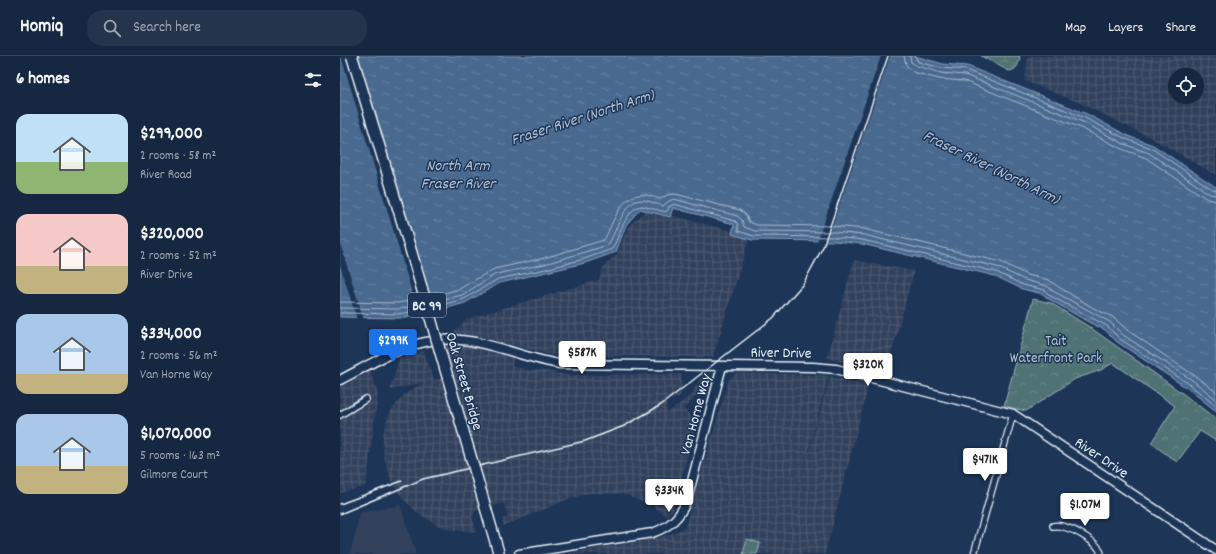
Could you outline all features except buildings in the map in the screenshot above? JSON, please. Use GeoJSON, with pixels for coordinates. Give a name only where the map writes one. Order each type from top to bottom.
{"type":"FeatureCollection","features":[{"type":"Feature","properties":{"kind":"highway","name":"Oak Street Bridge"},"geometry":{"type":"LineString","coordinates":[[346,56],[494,554]]}},
{"type":"Feature","properties":{"kind":"highway","name":"Oak Street Bridge"},"geometry":{"type":"LineString","coordinates":[[352,56],[411,251],[499,554]]}},
{"type":"Feature","properties":{"kind":"street","name":"River Drive"},"geometry":{"type":"LineString","coordinates":[[340,380],[402,348],[415,343],[445,340],[478,342],[530,358],[560,364],[830,368],[1013,414],[1216,550]]}},
{"type":"Feature","properties":{"kind":"street","name":"Van Horne Way"},"geometry":{"type":"LineString","coordinates":[[519,554],[652,533],[667,526],[675,520],[683,510],[687,500],[722,366]]}},
{"type":"Feature","properties":{"kind":"street"},"geometry":{"type":"LineString","coordinates":[[340,415],[366,399]]}},
{"type":"Feature","properties":{"kind":"street"},"geometry":{"type":"LineString","coordinates":[[974,554],[1013,414]]}},
{"type":"Feature","properties":{"kind":"street"},"geometry":{"type":"LineString","coordinates":[[1053,526],[1058,524],[1066,526],[1093,542],[1102,554]]}},
{"type":"Feature","properties":{"kind":"shaded area"},"geometry":{"type":"Polygon","coordinates":[[[1028,56],[1216,56],[1216,175],[1157,141],[1080,103],[1025,81],[1028,56]]]}},
{"type":"Feature","properties":{"kind":"shaded area"},"geometry":{"type":"Polygon","coordinates":[[[648,209],[750,236],[713,357],[550,355],[490,339],[453,333],[467,319],[599,280],[603,267],[617,254],[628,226],[648,209]]]}},
{"type":"Feature","properties":{"kind":"shaded area"},"geometry":{"type":"Polygon","coordinates":[[[854,260],[914,271],[886,374],[827,358],[854,260]]]}},
{"type":"Feature","properties":{"kind":"shaded area"},"geometry":{"type":"Polygon","coordinates":[[[444,345],[472,346],[513,358],[512,366],[533,371],[538,370],[571,375],[681,374],[682,393],[678,398],[666,400],[667,413],[690,396],[703,375],[707,374],[706,384],[701,392],[684,408],[696,424],[673,510],[666,516],[653,506],[623,494],[590,493],[569,499],[504,526],[502,519],[508,517],[504,503],[475,511],[472,517],[477,532],[453,530],[441,527],[419,514],[403,499],[391,481],[384,457],[383,435],[388,416],[393,408],[404,395],[422,383],[390,390],[399,359],[423,350],[434,380],[450,377],[444,345]]]}},
{"type":"Feature","properties":{"kind":"shaded area"},"geometry":{"type":"Polygon","coordinates":[[[370,370],[378,394],[366,486],[340,493],[340,387],[370,370]]]}},
{"type":"Feature","properties":{"kind":"shaded area"},"geometry":{"type":"Polygon","coordinates":[[[736,373],[829,375],[791,516],[830,376],[869,384],[825,554],[567,554],[655,538],[674,533],[685,527],[729,379],[736,373]]]}},
{"type":"Feature","properties":{"kind":"shaded area"},"geometry":{"type":"Polygon","coordinates":[[[400,505],[416,554],[350,554],[360,513],[400,505]]]}},
{"type":"Feature","properties":{"kind":"green space"},"geometry":{"type":"Polygon","coordinates":[[[981,56],[1020,56],[1016,68],[1009,71],[981,56]]]}},
{"type":"Feature","properties":{"kind":"green space","name":"Tait Waterfront Park"},"geometry":{"type":"Polygon","coordinates":[[[1033,299],[1051,303],[1091,328],[1216,419],[1216,441],[1200,431],[1177,462],[1151,443],[1175,406],[1113,363],[1101,370],[1075,379],[1026,411],[1004,406],[1033,299]]]}},
{"type":"Feature","properties":{"kind":"green space"},"geometry":{"type":"Polygon","coordinates":[[[747,539],[760,543],[757,554],[743,554],[747,539]]]}},
{"type":"Feature","properties":{"kind":"water","name":"North Arm Fraser River"},"geometry":{"type":"Polygon","coordinates":[[[351,56],[915,56],[943,64],[967,66],[1087,114],[1128,136],[1153,145],[1216,187],[1216,411],[1187,388],[1117,342],[1105,330],[1090,323],[1047,298],[1043,294],[1022,289],[995,276],[862,244],[834,241],[752,240],[732,234],[734,224],[673,208],[670,217],[640,209],[626,225],[616,252],[585,263],[500,283],[465,303],[437,311],[400,318],[340,317],[340,59],[351,56]]]}},
{"type":"Feature","properties":{"kind":"pier"},"geometry":{"type":"Polygon","coordinates":[[[341,56],[357,56],[434,313],[419,316],[341,56]]]}},
{"type":"Feature","properties":{"kind":"pier"},"geometry":{"type":"Polygon","coordinates":[[[881,56],[890,56],[830,232],[826,242],[817,242],[881,56]]]}},
{"type":"Feature","properties":{"kind":"pier"},"geometry":{"type":"Polygon","coordinates":[[[340,243],[364,320],[357,320],[340,265],[340,243]]]}},
{"type":"Feature","properties":{"kind":"railway"},"geometry":{"type":"LineString","coordinates":[[340,514],[423,479],[585,441],[624,426],[661,405],[773,318],[803,284],[823,247],[888,56]]}},
{"type":"Feature","properties":{"kind":"railway"},"geometry":{"type":"LineString","coordinates":[[340,504],[402,481]]}},
{"type":"Feature","properties":{"kind":"water label","name":"Fraser River (North Arm)"},"geometry":{"type":"Point","coordinates":[582,116]}},
{"type":"Feature","properties":{"kind":"water label","name":"Fraser River (North Arm)"},"geometry":{"type":"Point","coordinates":[992,166]}}]}
